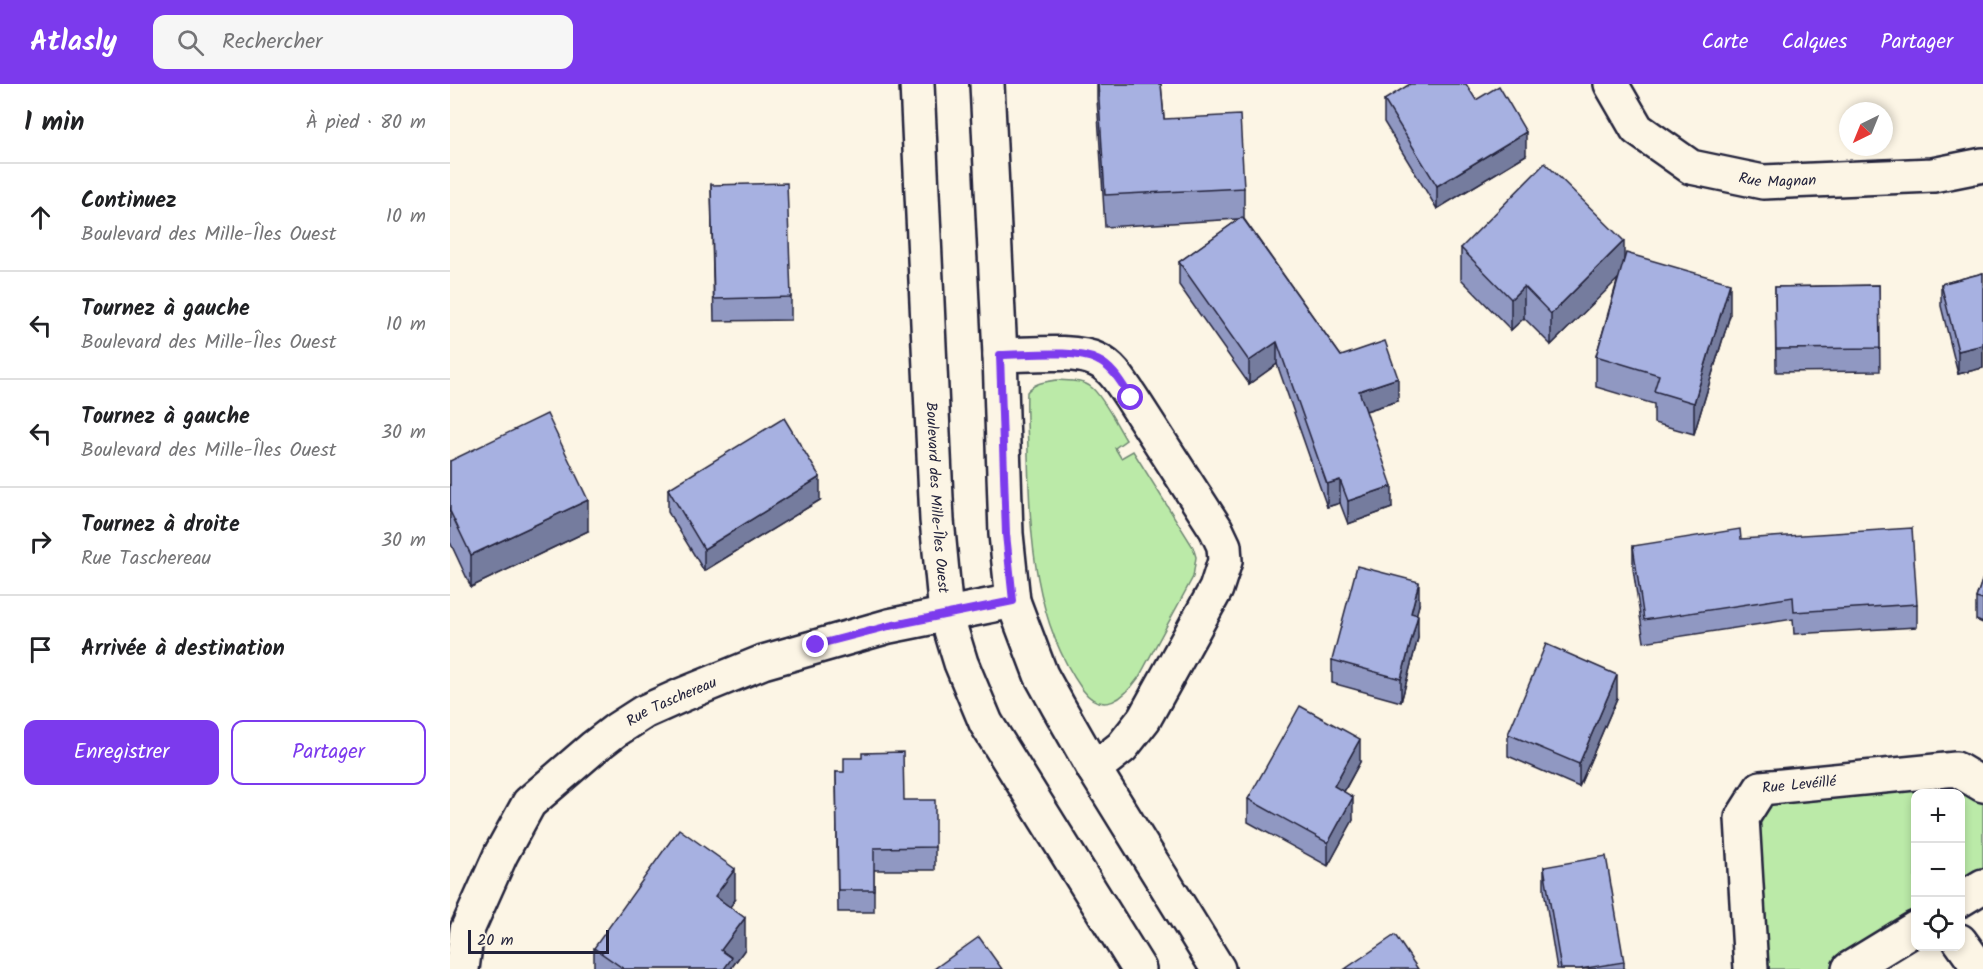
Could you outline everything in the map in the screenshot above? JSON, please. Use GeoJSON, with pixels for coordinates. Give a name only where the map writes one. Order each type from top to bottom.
{"type":"FeatureCollection","features":[{"type":"Feature","properties":{"kind":"street","name":"Boulevard des Mille-Îles Ouest"},"geometry":{"type":"LineString","coordinates":[[917,84],[937,520],[946,614],[961,663],[986,723],[1139,969]]}},
{"type":"Feature","properties":{"kind":"street"},"geometry":{"type":"LineString","coordinates":[[987,84],[1006,534],[1013,601],[1041,675],[1094,769],[1218,969]]}},
{"type":"Feature","properties":{"kind":"street","name":"Rue Magnan"},"geometry":{"type":"LineString","coordinates":[[1611,84],[1637,129],[1691,167],[1763,182],[1933,175],[1983,165]]}},
{"type":"Feature","properties":{"kind":"street"},"geometry":{"type":"LineString","coordinates":[[1000,355],[1085,356],[1098,360],[1110,369],[1119,378],[1216,529],[1224,546],[1225,561],[1216,589],[1144,719],[1122,747],[1094,769]]}},
{"type":"Feature","properties":{"kind":"street","name":"Rue Taschereau"},"geometry":{"type":"LineString","coordinates":[[462,969],[467,930],[501,854],[529,803],[594,747],[644,712],[763,662],[889,626],[1013,601]]}},
{"type":"Feature","properties":{"kind":"street","name":"Rue Levéillé"},"geometry":{"type":"LineString","coordinates":[[1751,969],[1742,818],[1761,788],[1956,769],[1983,785]]}},
{"type":"Feature","properties":{"kind":"street"},"geometry":{"type":"LineString","coordinates":[[1965,897],[1983,886]]}},
{"type":"Feature","properties":{"kind":"street"},"geometry":{"type":"LineString","coordinates":[[1849,969],[1911,931]]}},
{"type":"Feature","properties":{"kind":"street"},"geometry":{"type":"LineString","coordinates":[[1965,948],[1980,969]]}},
{"type":"Feature","properties":{"kind":"green space"},"geometry":{"type":"Polygon","coordinates":[[[1057,380],[1083,383],[1091,387],[1100,397],[1126,440],[1115,448],[1121,458],[1133,451],[1193,547],[1196,557],[1193,577],[1139,677],[1127,692],[1105,703],[1098,702],[1082,689],[1066,663],[1044,607],[1033,547],[1027,392],[1037,384],[1057,380]]]}},
{"type":"Feature","properties":{"kind":"green space"},"geometry":{"type":"Polygon","coordinates":[[[1949,777],[1983,796],[1983,874],[1965,885],[1965,789],[1911,789],[1911,918],[1831,969],[1760,969],[1747,821],[1764,798],[1949,777]]]}},
{"type":"Feature","properties":{"kind":"building"},"geometry":{"type":"Polygon","coordinates":[[[1098,84],[1161,84],[1164,119],[1240,115],[1244,188],[1105,195],[1098,84]]]}},
{"type":"Feature","properties":{"kind":"building"},"geometry":{"type":"Polygon","coordinates":[[[1410,84],[1466,84],[1476,100],[1499,86],[1526,132],[1437,186],[1384,100],[1410,84]]]}},
{"type":"Feature","properties":{"kind":"building"},"geometry":{"type":"Polygon","coordinates":[[[1545,163],[1624,241],[1551,314],[1524,286],[1511,299],[1461,248],[1545,163]]]}},
{"type":"Feature","properties":{"kind":"building"},"geometry":{"type":"Polygon","coordinates":[[[787,183],[791,297],[714,299],[711,185],[787,183]]]}},
{"type":"Feature","properties":{"kind":"building"},"geometry":{"type":"Polygon","coordinates":[[[1242,217],[1341,356],[1385,341],[1398,378],[1359,391],[1392,486],[1348,501],[1340,480],[1327,484],[1277,342],[1249,361],[1179,262],[1242,217]]]}},
{"type":"Feature","properties":{"kind":"building"},"geometry":{"type":"Polygon","coordinates":[[[1626,253],[1730,283],[1694,403],[1654,391],[1659,375],[1596,356],[1626,253]]]}},
{"type":"Feature","properties":{"kind":"building"},"geometry":{"type":"Polygon","coordinates":[[[1983,273],[1983,345],[1958,351],[1941,284],[1983,273]]]}},
{"type":"Feature","properties":{"kind":"building"},"geometry":{"type":"Polygon","coordinates":[[[1879,285],[1880,348],[1776,349],[1775,287],[1879,285]]]}},
{"type":"Feature","properties":{"kind":"building"},"geometry":{"type":"Polygon","coordinates":[[[547,414],[588,500],[471,555],[450,511],[450,461],[547,414]]]}},
{"type":"Feature","properties":{"kind":"building"},"geometry":{"type":"Polygon","coordinates":[[[784,418],[820,477],[704,549],[668,489],[784,418]]]}},
{"type":"Feature","properties":{"kind":"building"},"geometry":{"type":"Polygon","coordinates":[[[1912,528],[1917,604],[1794,612],[1793,597],[1644,620],[1633,546],[1740,529],[1741,539],[1912,528]]]}},
{"type":"Feature","properties":{"kind":"building"},"geometry":{"type":"Polygon","coordinates":[[[1357,566],[1419,582],[1411,613],[1418,615],[1401,679],[1332,660],[1357,566]]]}},
{"type":"Feature","properties":{"kind":"building"},"geometry":{"type":"Polygon","coordinates":[[[1983,578],[1983,600],[1976,598],[1983,578]]]}},
{"type":"Feature","properties":{"kind":"building"},"geometry":{"type":"Polygon","coordinates":[[[1546,644],[1617,675],[1579,764],[1508,734],[1546,644]]]}},
{"type":"Feature","properties":{"kind":"building"},"geometry":{"type":"Polygon","coordinates":[[[1300,706],[1360,739],[1334,786],[1353,797],[1328,843],[1248,799],[1300,706]]]}},
{"type":"Feature","properties":{"kind":"building"},"geometry":{"type":"Polygon","coordinates":[[[903,752],[904,800],[935,800],[935,847],[874,848],[874,890],[838,890],[836,772],[844,772],[844,758],[862,758],[862,753],[903,752]]]}},
{"type":"Feature","properties":{"kind":"building"},"geometry":{"type":"Polygon","coordinates":[[[679,829],[735,869],[715,896],[745,918],[721,950],[732,958],[724,969],[624,969],[594,948],[679,829]]]}},
{"type":"Feature","properties":{"kind":"building"},"geometry":{"type":"Polygon","coordinates":[[[1606,856],[1624,962],[1580,969],[1561,969],[1544,867],[1606,856]]]}},
{"type":"Feature","properties":{"kind":"building"},"geometry":{"type":"Polygon","coordinates":[[[1395,935],[1418,969],[1345,969],[1395,935]]]}},
{"type":"Feature","properties":{"kind":"building"},"geometry":{"type":"Polygon","coordinates":[[[979,937],[1002,969],[934,969],[979,937]]]}},
{"type":"Feature","properties":{"kind":"route"},"geometry":{"type":"LineString","coordinates":[[816,645],[889,626],[1013,601],[1006,534],[1000,355],[1067,354],[1098,360],[1119,378],[1131,398]]}}]}
